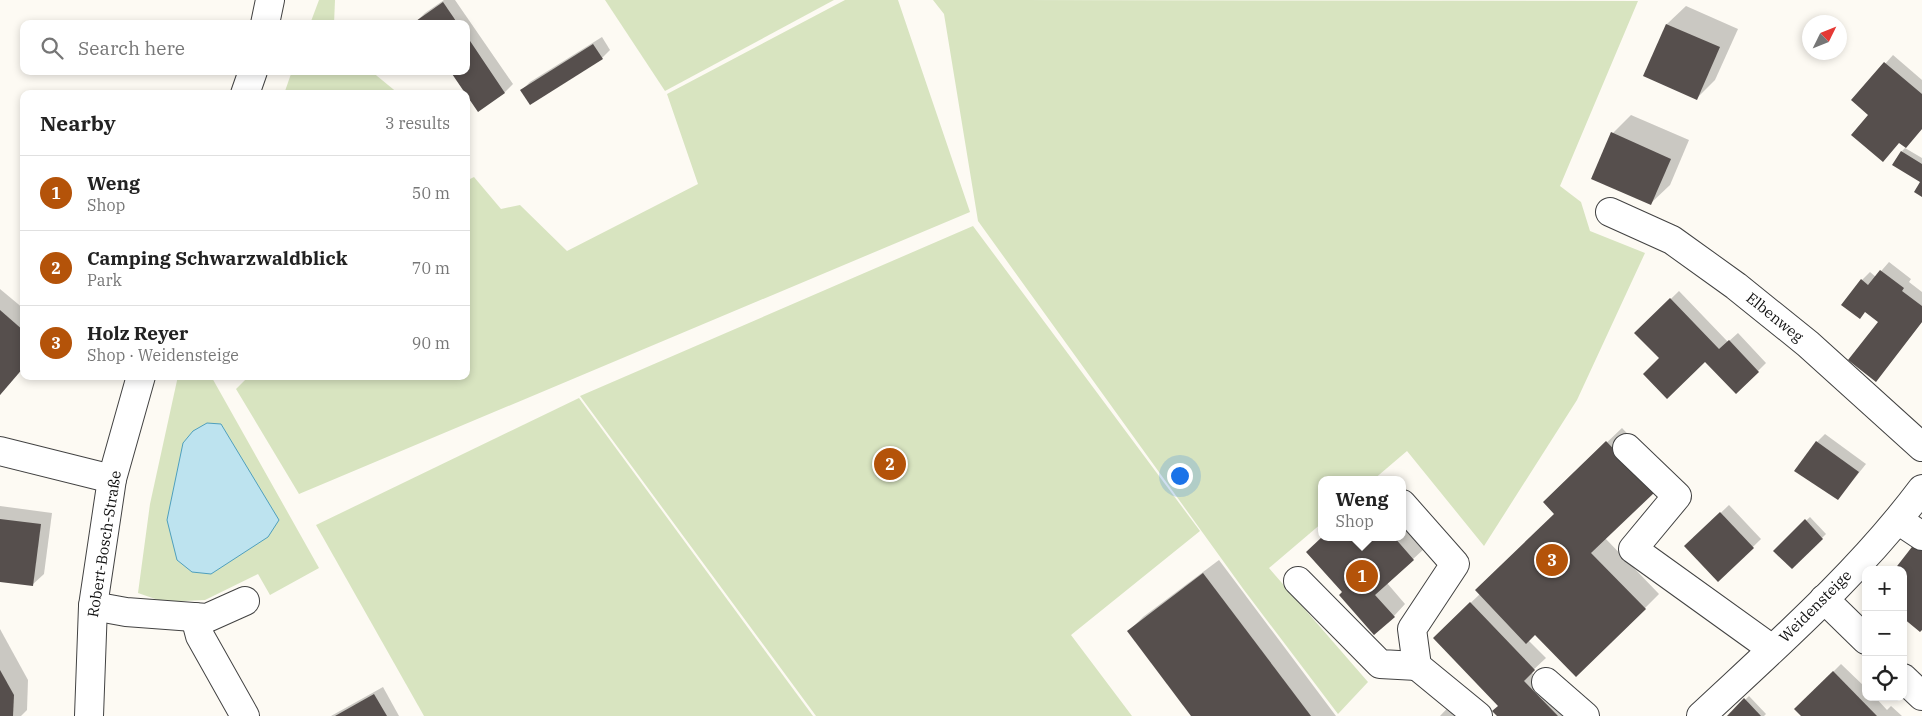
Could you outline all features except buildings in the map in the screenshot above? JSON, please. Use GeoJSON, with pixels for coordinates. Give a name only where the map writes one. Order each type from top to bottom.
{"type":"FeatureCollection","features":[{"type":"Feature","properties":{"kind":"street"},"geometry":{"type":"LineString","coordinates":[[265,20],[270,0]]}},
{"type":"Feature","properties":{"kind":"street"},"geometry":{"type":"LineString","coordinates":[[246,90],[252,75]]}},
{"type":"Feature","properties":{"kind":"street","name":"Elbenweg"},"geometry":{"type":"LineString","coordinates":[[1610,212],[1672,240],[1736,286],[1808,344],[1922,447]]}},
{"type":"Feature","properties":{"kind":"street","name":"Robert-Bosch-Straße"},"geometry":{"type":"LineString","coordinates":[[89,716],[93,606],[112,479],[140,380]]}},
{"type":"Feature","properties":{"kind":"street"},"geometry":{"type":"LineString","coordinates":[[1627,448],[1677,496],[1633,548],[1772,649]]}},
{"type":"Feature","properties":{"kind":"street"},"geometry":{"type":"LineString","coordinates":[[0,451],[112,479]]}},
{"type":"Feature","properties":{"kind":"street","name":"Weidensteige"},"geometry":{"type":"LineString","coordinates":[[1701,716],[1824,599],[1898,520],[1922,489]]}},
{"type":"Feature","properties":{"kind":"street"},"geometry":{"type":"LineString","coordinates":[[1406,509],[1455,564],[1412,629],[1417,666]]}},
{"type":"Feature","properties":{"kind":"street"},"geometry":{"type":"LineString","coordinates":[[1898,520],[1922,536]]}},
{"type":"Feature","properties":{"kind":"street"},"geometry":{"type":"LineString","coordinates":[[1298,581],[1380,664],[1417,666],[1478,716]]}},
{"type":"Feature","properties":{"kind":"street"},"geometry":{"type":"LineString","coordinates":[[1824,599],[1862,636]]}},
{"type":"Feature","properties":{"kind":"street"},"geometry":{"type":"LineString","coordinates":[[93,606],[126,612],[207,618],[245,601]]}},
{"type":"Feature","properties":{"kind":"street"},"geometry":{"type":"LineString","coordinates":[[194,617],[200,636],[245,716]]}},
{"type":"Feature","properties":{"kind":"street"},"geometry":{"type":"LineString","coordinates":[[1546,682],[1584,716]]}},
{"type":"Feature","properties":{"kind":"street"},"geometry":{"type":"LineString","coordinates":[[1907,682],[1922,696]]}},
{"type":"Feature","properties":{"kind":"green space"},"geometry":{"type":"Polygon","coordinates":[[[319,0],[335,0],[334,20],[312,20],[319,0]]]}},
{"type":"Feature","properties":{"kind":"green space"},"geometry":{"type":"Polygon","coordinates":[[[605,0],[834,0],[665,91],[605,0]]]}},
{"type":"Feature","properties":{"kind":"green space"},"geometry":{"type":"Polygon","coordinates":[[[845,0],[898,0],[970,212],[299,494],[236,389],[245,380],[470,380],[470,179],[474,177],[501,209],[520,205],[567,251],[698,184],[667,94],[845,0]]]}},
{"type":"Feature","properties":{"kind":"green space"},"geometry":{"type":"Polygon","coordinates":[[[933,0],[1638,1],[1560,186],[1581,202],[1590,231],[1645,253],[1577,400],[1484,546],[1407,451],[1378,476],[1318,476],[1318,526],[1269,568],[1368,682],[1338,714],[1244,590],[978,221],[944,14],[933,0]]]}},
{"type":"Feature","properties":{"kind":"green space"},"geometry":{"type":"Polygon","coordinates":[[[291,75],[376,75],[394,90],[285,90],[291,75]]]}},
{"type":"Feature","properties":{"kind":"green space"},"geometry":{"type":"Polygon","coordinates":[[[973,226],[1200,531],[1071,635],[1132,716],[816,716],[580,396],[973,226]]]}},
{"type":"Feature","properties":{"kind":"green space"},"geometry":{"type":"Polygon","coordinates":[[[177,380],[213,380],[319,568],[270,595],[258,574],[205,600],[164,602],[138,593],[150,504],[177,380]]]}},
{"type":"Feature","properties":{"kind":"green space"},"geometry":{"type":"Polygon","coordinates":[[[579,398],[813,716],[424,716],[316,525],[579,398]]]}},
{"type":"Feature","properties":{"kind":"water"},"geometry":{"type":"Polygon","coordinates":[[[207,423],[221,424],[279,520],[268,537],[211,574],[192,572],[177,560],[167,520],[183,443],[193,431],[207,423]]]}},
{"type":"Feature","properties":{"kind":"place","name":"Camping Schwarzwaldblick"},"geometry":{"type":"Point","coordinates":[890,464]}},
{"type":"Feature","properties":{"kind":"place","name":"Holz Reyer"},"geometry":{"type":"Point","coordinates":[1552,560]}},
{"type":"Feature","properties":{"kind":"place","name":"Weng"},"geometry":{"type":"Point","coordinates":[1362,576]}}]}
